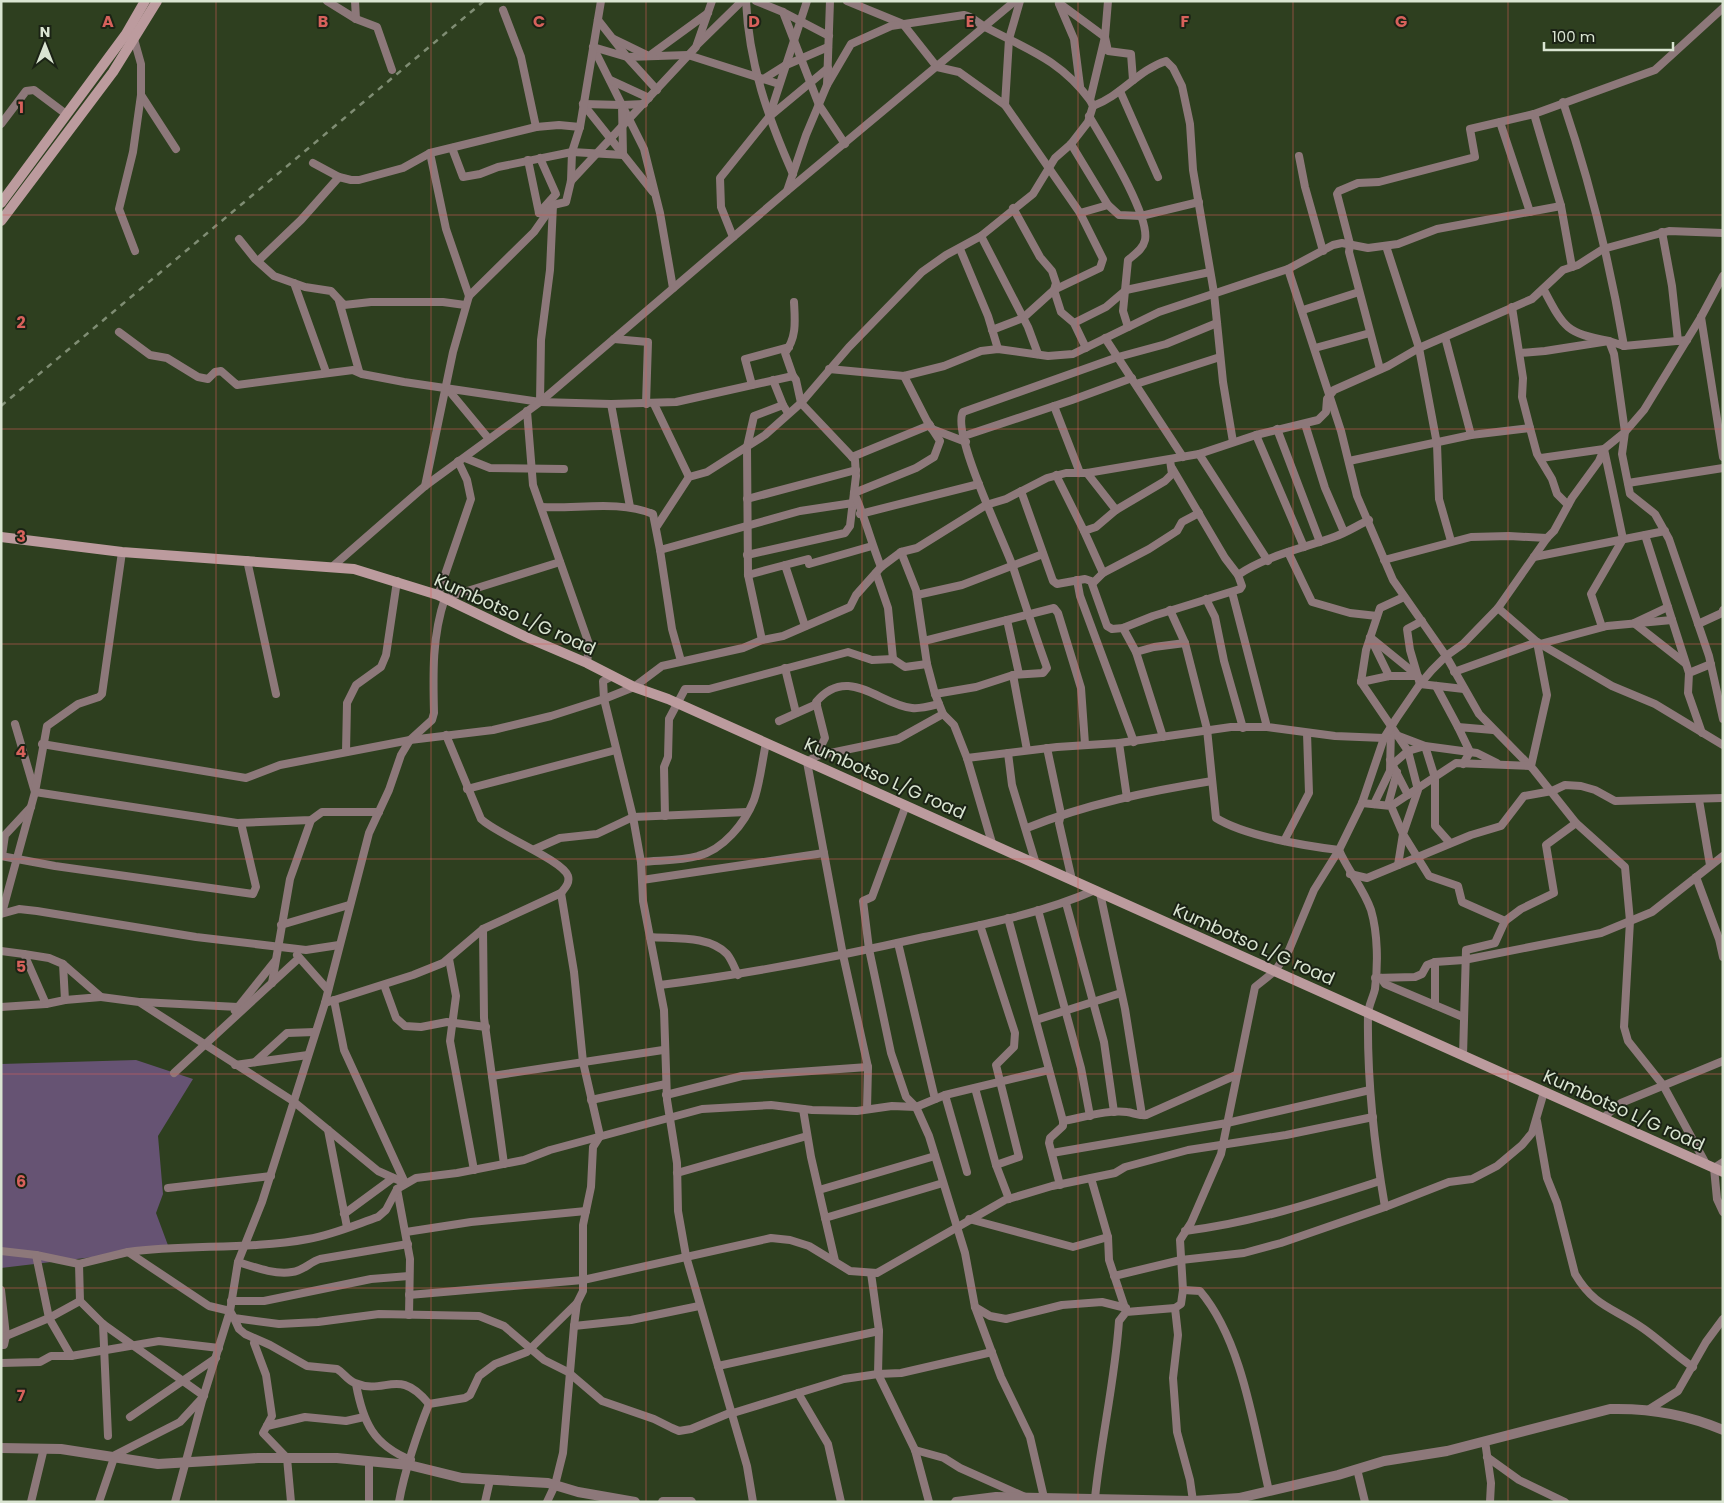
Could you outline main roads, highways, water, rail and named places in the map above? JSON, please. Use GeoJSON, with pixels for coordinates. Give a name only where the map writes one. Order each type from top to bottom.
{"type":"FeatureCollection","features":[{"type":"Feature","properties":{"kind":"main road"},"geometry":{"type":"LineString","coordinates":[[3,196],[126,34],[145,1]]}},
{"type":"Feature","properties":{"kind":"main road"},"geometry":{"type":"LineString","coordinates":[[1,221],[113,72],[157,1]]}},
{"type":"Feature","properties":{"kind":"main road","name":"Kumbotso L/G road"},"geometry":{"type":"LineString","coordinates":[[1,537],[122,552],[354,569],[397,581],[442,597],[526,637],[587,663],[634,687],[677,703],[766,744],[811,759],[906,805],[1097,892],[1714,1168]]}},
{"type":"Feature","properties":{"kind":"railway"},"geometry":{"type":"LineString","coordinates":[[1,406],[484,1]]}}]}
